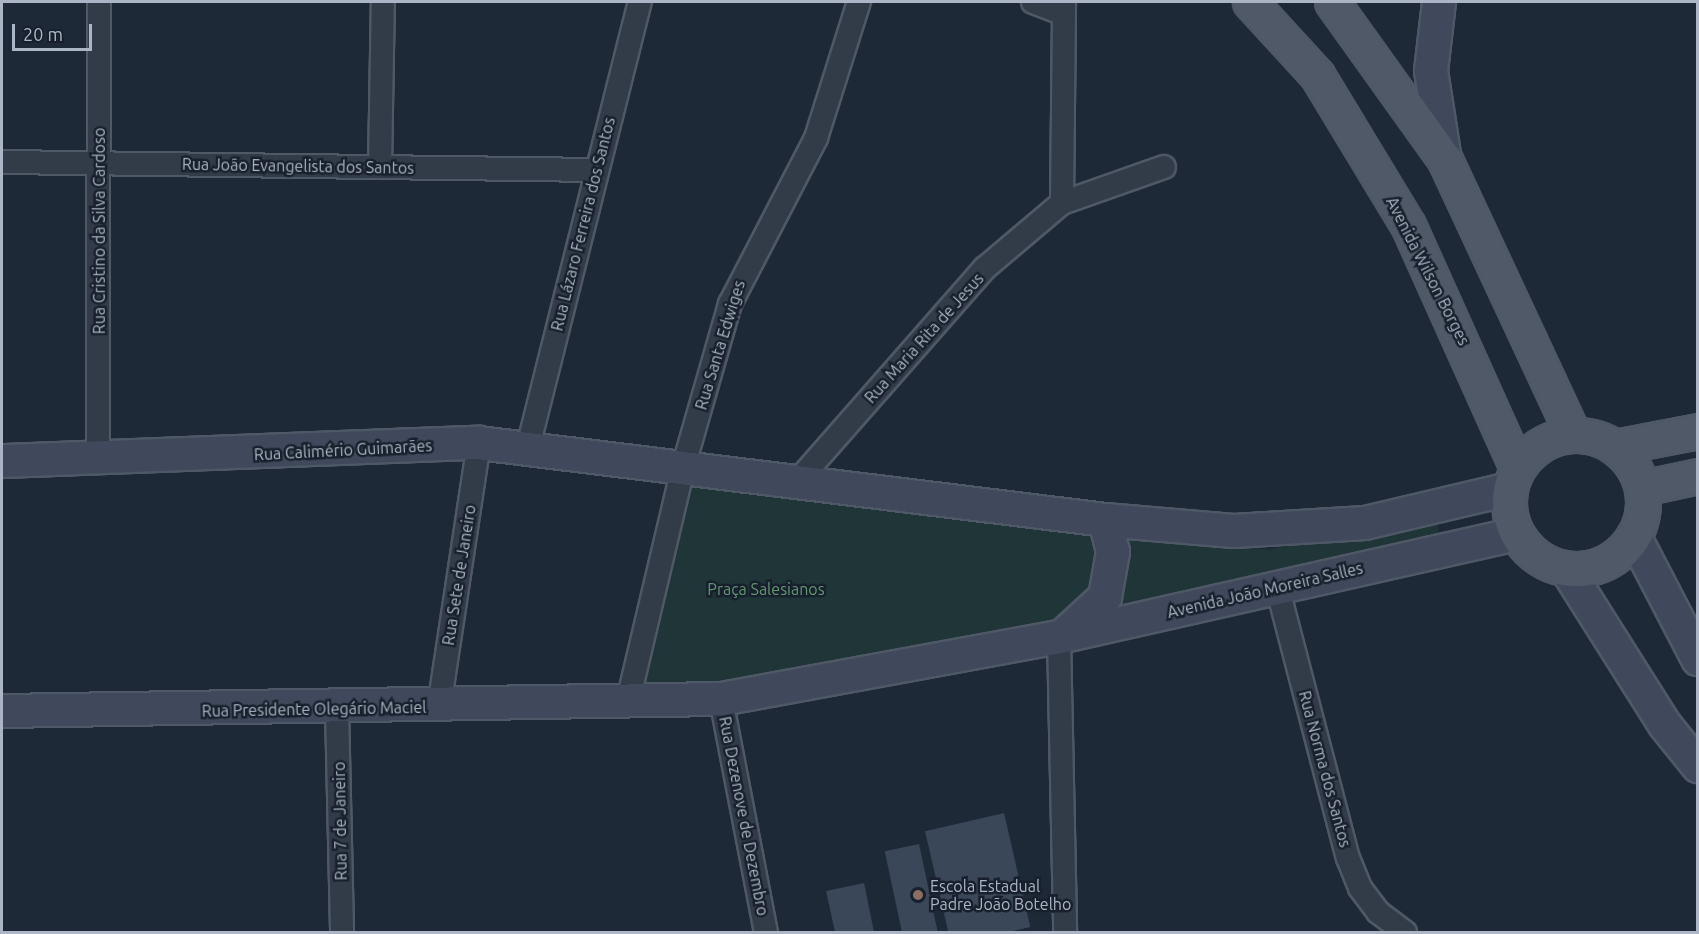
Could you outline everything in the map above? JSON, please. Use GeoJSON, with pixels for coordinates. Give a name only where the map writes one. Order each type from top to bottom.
{"type":"FeatureCollection","features":[{"type":"Feature","properties":{"kind":"main road","name":"Avenida Wilson Borges"},"geometry":{"type":"LineString","coordinates":[[1250,2],[1317,75],[1408,225],[1513,479]]}},
{"type":"Feature","properties":{"kind":"main road"},"geometry":{"type":"LineString","coordinates":[[1332,2],[1445,160],[1573,434]]}},
{"type":"Feature","properties":{"kind":"main road"},"geometry":{"type":"LineString","coordinates":[[1615,447],[1642,488],[1634,536],[1606,563],[1567,570],[1529,552],[1516,534],[1513,479],[1531,451],[1573,434],[1615,447],[1698,431]]}},
{"type":"Feature","properties":{"kind":"main road"},"geometry":{"type":"LineString","coordinates":[[1642,488],[1698,476]]}},
{"type":"Feature","properties":{"kind":"street","name":"Rua Cristino da Silva Cardoso"},"geometry":{"type":"LineString","coordinates":[[98,460],[99,2]]}},
{"type":"Feature","properties":{"kind":"street"},"geometry":{"type":"LineString","coordinates":[[380,167],[383,2]]}},
{"type":"Feature","properties":{"kind":"street","name":"Rua Lázaro Ferreira dos Santos"},"geometry":{"type":"LineString","coordinates":[[528,447],[595,170],[640,2]]}},
{"type":"Feature","properties":{"kind":"street","name":"Rua Santa Edwiges"},"geometry":{"type":"LineString","coordinates":[[627,705],[683,468],[730,304],[802,170],[859,2]]}},
{"type":"Feature","properties":{"kind":"street"},"geometry":{"type":"LineString","coordinates":[[1033,2],[1063,7],[1062,203]]}},
{"type":"Feature","properties":{"kind":"street"},"geometry":{"type":"LineString","coordinates":[[1439,2],[1431,71],[1445,160]]}},
{"type":"Feature","properties":{"kind":"street","name":"Rua João Evangelista dos Santos"},"geometry":{"type":"LineString","coordinates":[[2,162],[595,170]]}},
{"type":"Feature","properties":{"kind":"street","name":"Rua Maria Rita de Jesus"},"geometry":{"type":"LineString","coordinates":[[795,483],[986,268],[1062,203],[1164,167]]}},
{"type":"Feature","properties":{"kind":"street","name":"Rua Calimério Guimarães"},"geometry":{"type":"LineString","coordinates":[[2,461],[98,460],[479,443],[528,447],[683,468]]}},
{"type":"Feature","properties":{"kind":"street","name":"Rua Sete de Janeiro"},"geometry":{"type":"LineString","coordinates":[[439,707],[479,443]]}},
{"type":"Feature","properties":{"kind":"street"},"geometry":{"type":"LineString","coordinates":[[683,468],[1106,520],[1306,531],[1365,523],[1513,479]]}},
{"type":"Feature","properties":{"kind":"street"},"geometry":{"type":"LineString","coordinates":[[627,705],[721,699],[1059,638],[1105,597],[1113,552],[1106,520]]}},
{"type":"Feature","properties":{"kind":"street","name":"Avenida João Moreira Salles"},"geometry":{"type":"LineString","coordinates":[[1059,638],[1277,586],[1516,534]]}},
{"type":"Feature","properties":{"kind":"street"},"geometry":{"type":"LineString","coordinates":[[1634,536],[1698,659]]}},
{"type":"Feature","properties":{"kind":"street"},"geometry":{"type":"LineString","coordinates":[[1567,570],[1665,725],[1698,766]]}},
{"type":"Feature","properties":{"kind":"street","name":"Rua Norma dos Santos"},"geometry":{"type":"LineString","coordinates":[[1277,586],[1348,858],[1360,888],[1378,912],[1405,933]]}},
{"type":"Feature","properties":{"kind":"street"},"geometry":{"type":"LineString","coordinates":[[1059,638],[1065,933]]}},
{"type":"Feature","properties":{"kind":"street","name":"Rua Dezenove de Dezembro"},"geometry":{"type":"LineString","coordinates":[[721,699],[766,933]]}},
{"type":"Feature","properties":{"kind":"street","name":"Rua Presidente Olegário Maciel"},"geometry":{"type":"LineString","coordinates":[[2,711],[627,705]]}},
{"type":"Feature","properties":{"kind":"street","name":"Rua 7 de Janeiro"},"geometry":{"type":"LineString","coordinates":[[337,709],[342,933]]}},
{"type":"Feature","properties":{"kind":"green space","name":"Praça Salesianos"},"geometry":{"type":"Polygon","coordinates":[[[689,480],[1269,550],[1435,512],[1440,539],[1042,639],[637,697],[689,480]]]}},
{"type":"Feature","properties":{"kind":"building"},"geometry":{"type":"Polygon","coordinates":[[[1004,813],[1030,927],[1009,932],[948,932],[925,831],[1004,813]]]}},
{"type":"Feature","properties":{"kind":"building"},"geometry":{"type":"Polygon","coordinates":[[[919,844],[938,932],[902,932],[885,851],[919,844]]]}},
{"type":"Feature","properties":{"kind":"building"},"geometry":{"type":"Polygon","coordinates":[[[864,883],[874,932],[835,932],[826,891],[864,883]]]}},
{"type":"Feature","properties":{"kind":"place","name":"Escola Estadual Padre João Botelho"},"geometry":{"type":"Point","coordinates":[918,895]}}]}
